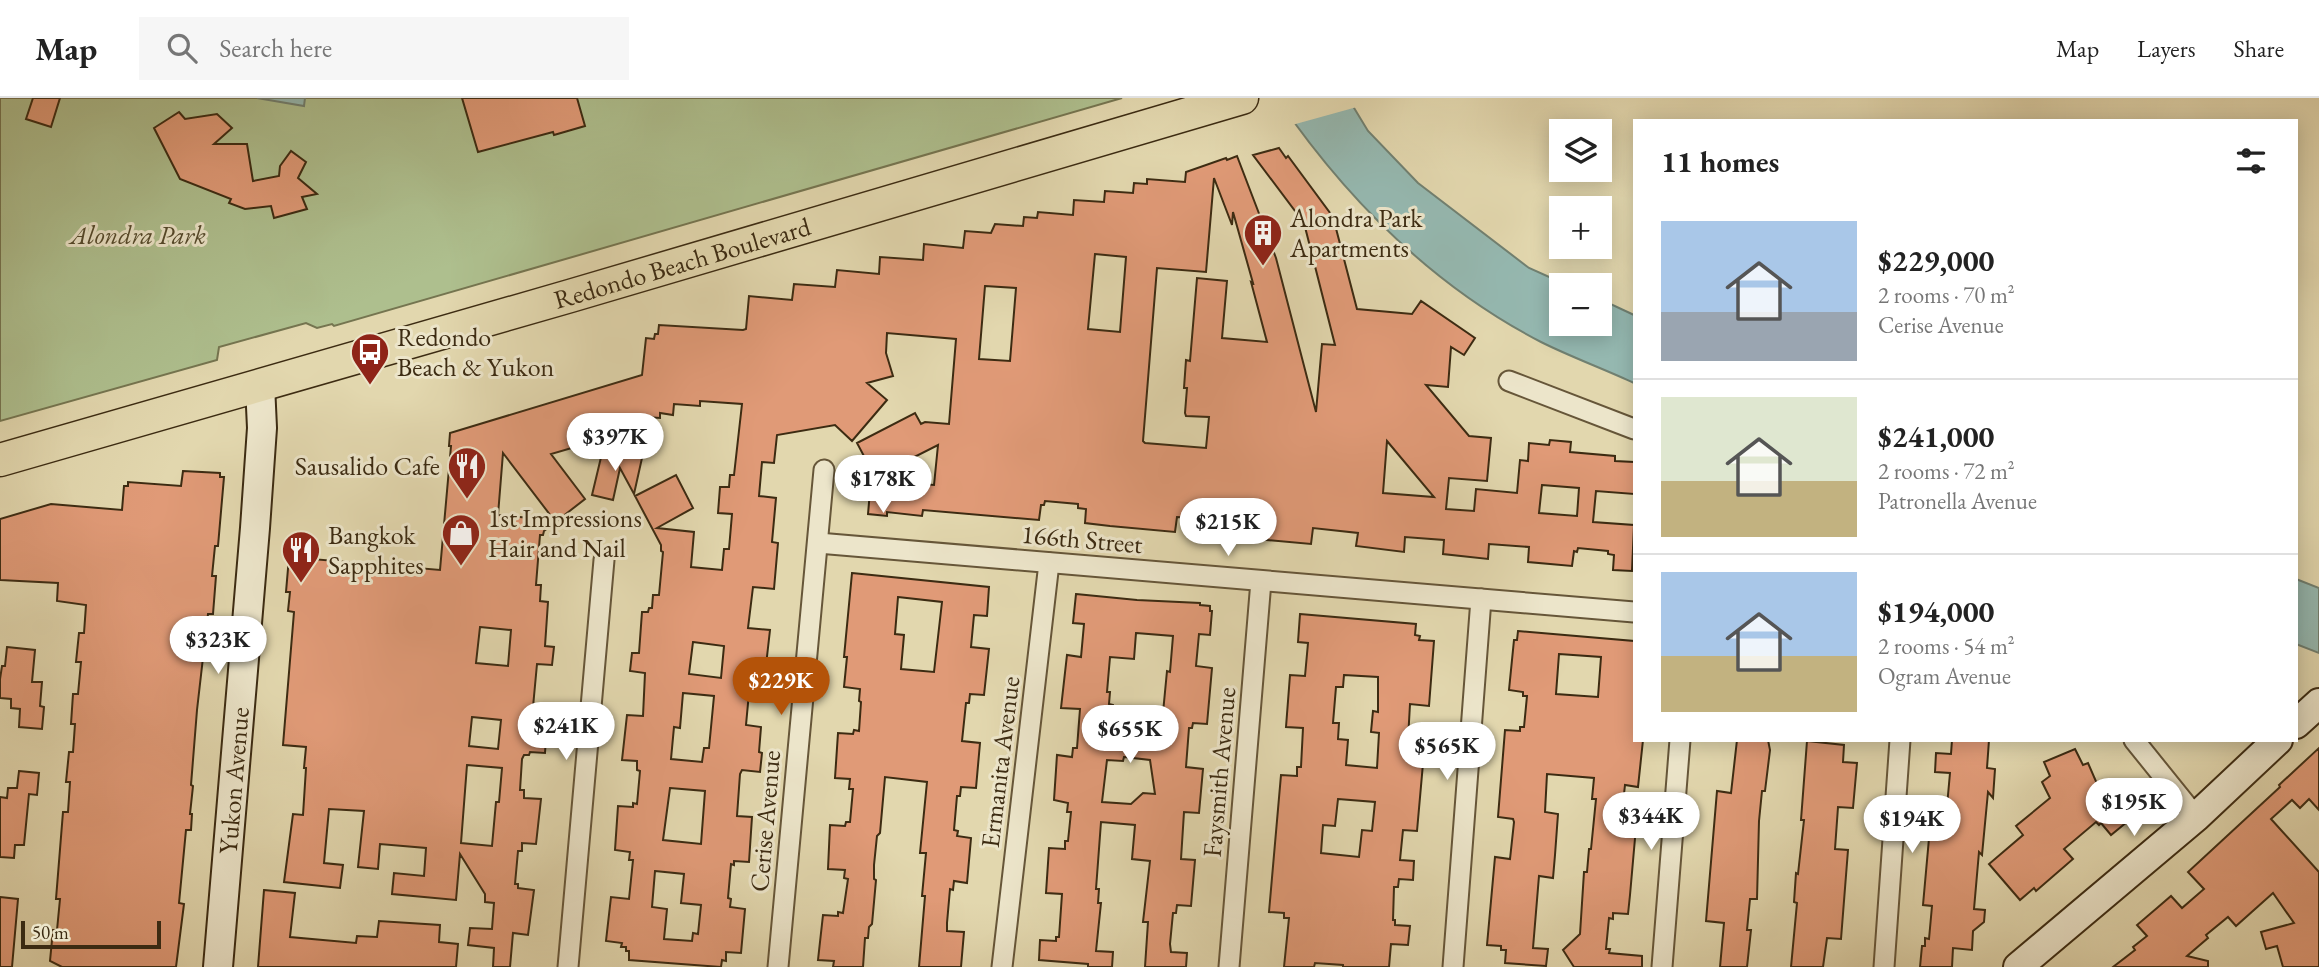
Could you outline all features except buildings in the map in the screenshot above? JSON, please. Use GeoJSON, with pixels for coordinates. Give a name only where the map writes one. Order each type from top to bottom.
{"type":"FeatureCollection","features":[{"type":"Feature","properties":{"kind":"main road","name":"Redondo Beach Boulevard"},"geometry":{"type":"LineString","coordinates":[[0,460],[1242,98]]}},
{"type":"Feature","properties":{"kind":"street"},"geometry":{"type":"LineString","coordinates":[[1509,381],[1633,429]]}},
{"type":"Feature","properties":{"kind":"street","name":"Yukon Avenue"},"geometry":{"type":"LineString","coordinates":[[218,967],[255,528],[262,428],[260,385]]}},
{"type":"Feature","properties":{"kind":"street","name":"Cerise Avenue"},"geometry":{"type":"LineString","coordinates":[[778,967],[824,470]]}},
{"type":"Feature","properties":{"kind":"street","name":"166th Street"},"geometry":{"type":"LineString","coordinates":[[817,543],[1633,612]]}},
{"type":"Feature","properties":{"kind":"street"},"geometry":{"type":"LineString","coordinates":[[568,967],[604,560]]}},
{"type":"Feature","properties":{"kind":"street","name":"Ermanita Avenue"},"geometry":{"type":"LineString","coordinates":[[1002,967],[1049,563]]}},
{"type":"Feature","properties":{"kind":"street","name":"Faysmith Avenue"},"geometry":{"type":"LineString","coordinates":[[1229,967],[1261,581]]}},
{"type":"Feature","properties":{"kind":"street"},"geometry":{"type":"LineString","coordinates":[[1453,967],[1481,599]]}},
{"type":"Feature","properties":{"kind":"street"},"geometry":{"type":"LineString","coordinates":[[2298,722],[2319,703]]}},
{"type":"Feature","properties":{"kind":"street"},"geometry":{"type":"LineString","coordinates":[[1662,967],[1680,742]]}},
{"type":"Feature","properties":{"kind":"street"},"geometry":{"type":"LineString","coordinates":[[1884,967],[1900,742]]}},
{"type":"Feature","properties":{"kind":"street"},"geometry":{"type":"LineString","coordinates":[[2136,742],[2196,817]]}},
{"type":"Feature","properties":{"kind":"street"},"geometry":{"type":"LineString","coordinates":[[2018,967],[2196,817],[2276,742]]}},
{"type":"Feature","properties":{"kind":"green space","name":"Alondra Park"},"geometry":{"type":"Polygon","coordinates":[[[0,98],[1122,98],[334,326],[332,324],[317,328],[306,323],[219,347],[217,360],[0,421],[0,98]]]}},
{"type":"Feature","properties":{"kind":"water"},"geometry":{"type":"Polygon","coordinates":[[[257,98],[305,98],[304,106],[257,98]]]}},
{"type":"Feature","properties":{"kind":"water"},"geometry":{"type":"Polygon","coordinates":[[[1277,98],[1348,98],[1368,131],[1418,183],[1529,268],[1549,277],[1549,336],[1612,336],[1612,305],[1633,315],[1633,383],[1541,342],[1463,294],[1394,236],[1332,171],[1277,98]]]}},
{"type":"Feature","properties":{"kind":"water"},"geometry":{"type":"Polygon","coordinates":[[[2298,580],[2319,588],[2319,653],[2298,645],[2298,580]]]}},
{"type":"Feature","properties":{"kind":"pier"},"geometry":{"type":"Polygon","coordinates":[[[1274,98],[1352,98],[1357,107],[1292,125],[1274,98]]]}},
{"type":"Feature","properties":{"kind":"place","name":"Alondra Park Apartments"},"geometry":{"type":"Point","coordinates":[1263,267]}},
{"type":"Feature","properties":{"kind":"place","name":"Redondo Beach & Yukon"},"geometry":{"type":"Point","coordinates":[370,386]}},
{"type":"Feature","properties":{"kind":"place","name":"Sausalido Cafe"},"geometry":{"type":"Point","coordinates":[467,500]}},
{"type":"Feature","properties":{"kind":"place","name":"1st Impressions Hair and Nail"},"geometry":{"type":"Point","coordinates":[461,567]}},
{"type":"Feature","properties":{"kind":"place","name":"Bangkok Sapphites"},"geometry":{"type":"Point","coordinates":[301,584]}}]}
